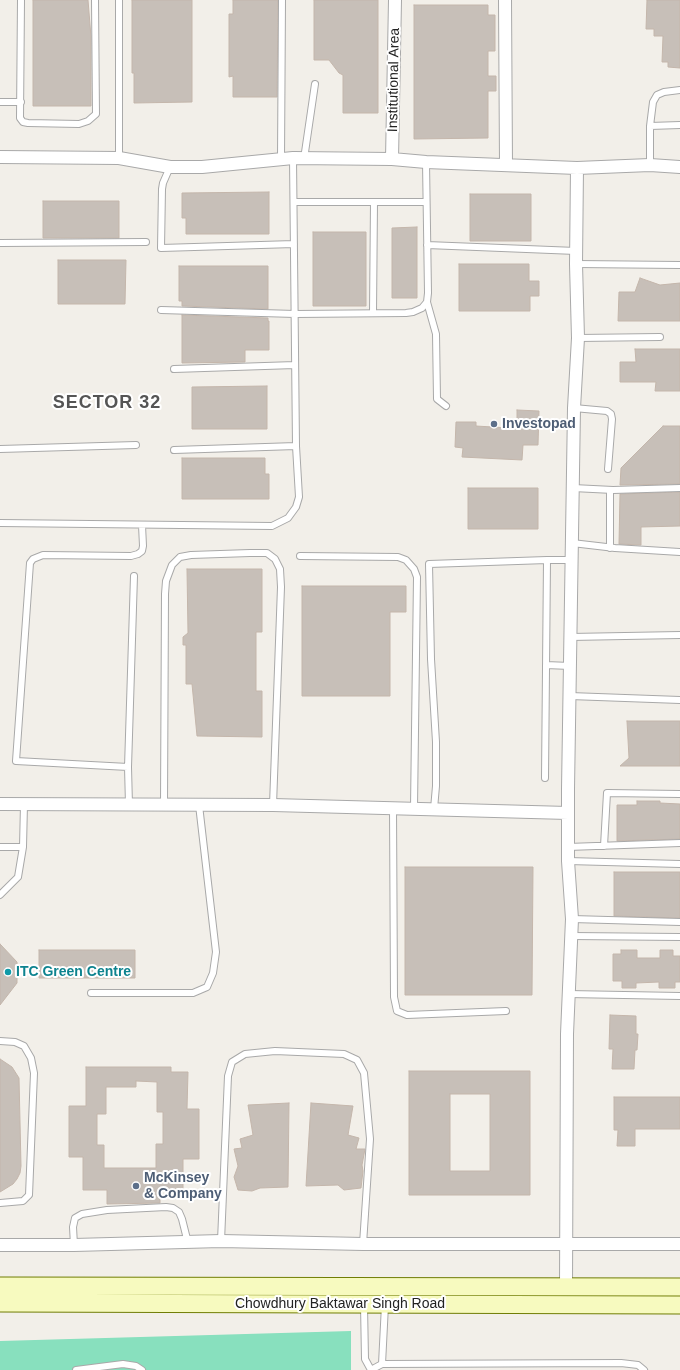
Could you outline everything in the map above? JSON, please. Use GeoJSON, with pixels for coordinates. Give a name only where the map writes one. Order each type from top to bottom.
{"type":"FeatureCollection","features":[{"type":"Feature","properties":{"kind":"main road","name":"Chowdhury Baktawar Singh Road"},"geometry":{"type":"LineString","coordinates":[[0,1286],[680,1287]]}},
{"type":"Feature","properties":{"kind":"main road","name":"Chowdhury Baktawar Singh Road"},"geometry":{"type":"LineString","coordinates":[[0,1303],[680,1305]]}},
{"type":"Feature","properties":{"kind":"street","name":"Institutional Area"},"geometry":{"type":"LineString","coordinates":[[392,159],[395,0]]}},
{"type":"Feature","properties":{"kind":"street"},"geometry":{"type":"LineString","coordinates":[[505,0],[506,164]]}},
{"type":"Feature","properties":{"kind":"street"},"geometry":{"type":"LineString","coordinates":[[0,157],[119,158],[170,167],[202,167],[292,159],[392,159],[426,162],[578,168],[650,165],[680,167]]}},
{"type":"Feature","properties":{"kind":"street"},"geometry":{"type":"LineString","coordinates":[[566,1287],[567,1034],[572,919],[568,861],[568,813],[572,488],[578,338],[576,251],[578,168]]}},
{"type":"Feature","properties":{"kind":"street"},"geometry":{"type":"LineString","coordinates":[[0,804],[273,805],[568,813]]}},
{"type":"Feature","properties":{"kind":"street"},"geometry":{"type":"LineString","coordinates":[[0,1245],[188,1243],[220,1241],[363,1244],[680,1244]]}},
{"type":"Feature","properties":{"kind":"lane"},"geometry":{"type":"LineString","coordinates":[[21,0],[20,118],[23,122],[28,123],[80,124],[88,121],[96,114],[95,0]]}},
{"type":"Feature","properties":{"kind":"lane"},"geometry":{"type":"LineString","coordinates":[[119,0],[119,158]]}},
{"type":"Feature","properties":{"kind":"lane"},"geometry":{"type":"LineString","coordinates":[[0,523],[272,526],[288,518],[296,507],[299,497],[296,446],[294,202],[282,0]]}},
{"type":"Feature","properties":{"kind":"lane"},"geometry":{"type":"LineString","coordinates":[[292,159],[315,84]]}},
{"type":"Feature","properties":{"kind":"lane"},"geometry":{"type":"LineString","coordinates":[[650,165],[650,126],[653,102],[657,95],[664,92],[680,90]]}},
{"type":"Feature","properties":{"kind":"lane"},"geometry":{"type":"LineString","coordinates":[[0,102],[20,102]]}},
{"type":"Feature","properties":{"kind":"lane"},"geometry":{"type":"LineString","coordinates":[[650,126],[680,125]]}},
{"type":"Feature","properties":{"kind":"lane"},"geometry":{"type":"LineString","coordinates":[[426,162],[427,302],[436,334],[437,399],[446,406]]}},
{"type":"Feature","properties":{"kind":"lane"},"geometry":{"type":"LineString","coordinates":[[170,167],[162,183],[161,248],[294,244]]}},
{"type":"Feature","properties":{"kind":"lane"},"geometry":{"type":"LineString","coordinates":[[294,202],[426,202]]}},
{"type":"Feature","properties":{"kind":"lane"},"geometry":{"type":"LineString","coordinates":[[373,313],[374,202]]}},
{"type":"Feature","properties":{"kind":"lane"},"geometry":{"type":"LineString","coordinates":[[0,243],[146,242]]}},
{"type":"Feature","properties":{"kind":"lane"},"geometry":{"type":"LineString","coordinates":[[427,245],[576,251]]}},
{"type":"Feature","properties":{"kind":"lane"},"geometry":{"type":"LineString","coordinates":[[576,264],[680,265]]}},
{"type":"Feature","properties":{"kind":"lane"},"geometry":{"type":"LineString","coordinates":[[161,310],[295,314],[406,314],[422,308],[427,302]]}},
{"type":"Feature","properties":{"kind":"lane"},"geometry":{"type":"LineString","coordinates":[[578,338],[660,337]]}},
{"type":"Feature","properties":{"kind":"lane"},"geometry":{"type":"LineString","coordinates":[[174,369],[295,365]]}},
{"type":"Feature","properties":{"kind":"lane"},"geometry":{"type":"LineString","coordinates":[[574,408],[607,411],[611,414],[612,419],[608,469]]}},
{"type":"Feature","properties":{"kind":"lane"},"geometry":{"type":"LineString","coordinates":[[0,449],[136,445]]}},
{"type":"Feature","properties":{"kind":"lane"},"geometry":{"type":"LineString","coordinates":[[174,450],[296,446]]}},
{"type":"Feature","properties":{"kind":"lane"},"geometry":{"type":"LineString","coordinates":[[572,488],[610,490],[680,488]]}},
{"type":"Feature","properties":{"kind":"lane"},"geometry":{"type":"LineString","coordinates":[[610,490],[610,548]]}},
{"type":"Feature","properties":{"kind":"lane"},"geometry":{"type":"LineString","coordinates":[[128,767],[16,761],[30,563],[33,559],[43,555],[131,556],[138,554],[142,551],[143,546],[142,525]]}},
{"type":"Feature","properties":{"kind":"lane"},"geometry":{"type":"LineString","coordinates":[[572,542],[610,548],[680,552]]}},
{"type":"Feature","properties":{"kind":"lane"},"geometry":{"type":"LineString","coordinates":[[164,805],[166,581],[172,564],[180,557],[191,555],[250,553],[267,554],[275,559],[280,569],[281,587],[273,805]]}},
{"type":"Feature","properties":{"kind":"lane"},"geometry":{"type":"LineString","coordinates":[[300,556],[398,557],[406,560],[414,569],[417,577],[414,808]]}},
{"type":"Feature","properties":{"kind":"lane"},"geometry":{"type":"LineString","coordinates":[[546,778],[547,560]]}},
{"type":"Feature","properties":{"kind":"lane"},"geometry":{"type":"LineString","coordinates":[[434,809],[436,786],[436,742],[431,659],[429,564],[571,560]]}},
{"type":"Feature","properties":{"kind":"lane"},"geometry":{"type":"LineString","coordinates":[[129,805],[128,767],[134,576]]}},
{"type":"Feature","properties":{"kind":"lane"},"geometry":{"type":"LineString","coordinates":[[570,637],[680,635]]}},
{"type":"Feature","properties":{"kind":"lane"},"geometry":{"type":"LineString","coordinates":[[546,665],[570,666]]}},
{"type":"Feature","properties":{"kind":"lane"},"geometry":{"type":"LineString","coordinates":[[570,696],[680,700]]}},
{"type":"Feature","properties":{"kind":"lane"},"geometry":{"type":"LineString","coordinates":[[604,846],[606,794],[680,794]]}},
{"type":"Feature","properties":{"kind":"lane"},"geometry":{"type":"LineString","coordinates":[[0,894],[18,877],[23,847],[24,804]]}},
{"type":"Feature","properties":{"kind":"lane"},"geometry":{"type":"LineString","coordinates":[[91,993],[193,993],[207,987],[213,973],[216,952],[199,805]]}},
{"type":"Feature","properties":{"kind":"lane"},"geometry":{"type":"LineString","coordinates":[[393,808],[394,997],[397,1011],[407,1015],[506,1012]]}},
{"type":"Feature","properties":{"kind":"lane"},"geometry":{"type":"LineString","coordinates":[[568,847],[680,843]]}},
{"type":"Feature","properties":{"kind":"lane"},"geometry":{"type":"LineString","coordinates":[[0,847],[23,847]]}},
{"type":"Feature","properties":{"kind":"lane"},"geometry":{"type":"LineString","coordinates":[[568,861],[680,864]]}},
{"type":"Feature","properties":{"kind":"lane"},"geometry":{"type":"LineString","coordinates":[[572,919],[680,922]]}},
{"type":"Feature","properties":{"kind":"lane"},"geometry":{"type":"LineString","coordinates":[[571,936],[680,937]]}},
{"type":"Feature","properties":{"kind":"lane"},"geometry":{"type":"LineString","coordinates":[[568,994],[680,996]]}},
{"type":"Feature","properties":{"kind":"lane"},"geometry":{"type":"LineString","coordinates":[[0,1041],[15,1042],[24,1046],[31,1058],[34,1073],[29,1195],[23,1201],[0,1203]]}},
{"type":"Feature","properties":{"kind":"lane"},"geometry":{"type":"LineString","coordinates":[[220,1241],[228,1076],[232,1062],[245,1054],[275,1051],[344,1054],[357,1060],[364,1073],[370,1139],[363,1244]]}},
{"type":"Feature","properties":{"kind":"lane"},"geometry":{"type":"LineString","coordinates":[[74,1245],[73,1227],[75,1218],[82,1214],[107,1210],[166,1207],[173,1208],[179,1212],[182,1218],[188,1243]]}},
{"type":"Feature","properties":{"kind":"lane"},"geometry":{"type":"LineString","coordinates":[[364,1304],[365,1359],[371,1370],[382,1364],[404,1367],[626,1363],[638,1364],[644,1370]]}},
{"type":"Feature","properties":{"kind":"lane"},"geometry":{"type":"LineString","coordinates":[[382,1364],[385,1304]]}},
{"type":"Feature","properties":{"kind":"lane"},"geometry":{"type":"LineString","coordinates":[[76,1370],[123,1364],[136,1366],[142,1370]]}},
{"type":"Feature","properties":{"kind":"green space"},"geometry":{"type":"Polygon","coordinates":[[[351,1331],[351,1370],[0,1370],[0,1341],[351,1331]]]}},
{"type":"Feature","properties":{"kind":"building"},"geometry":{"type":"Polygon","coordinates":[[[33,0],[88,0],[91,37],[91,106],[33,106],[33,0]]]}},
{"type":"Feature","properties":{"kind":"building"},"geometry":{"type":"Polygon","coordinates":[[[132,0],[192,0],[192,102],[134,103],[134,73],[132,73],[132,0]]]}},
{"type":"Feature","properties":{"kind":"building"},"geometry":{"type":"Polygon","coordinates":[[[233,0],[278,0],[277,97],[233,97],[233,76],[229,77],[229,14],[233,14],[233,0]]]}},
{"type":"Feature","properties":{"kind":"building"},"geometry":{"type":"Polygon","coordinates":[[[314,0],[378,0],[378,113],[343,113],[343,75],[339,73],[329,60],[314,60],[314,0]]]}},
{"type":"Feature","properties":{"kind":"building"},"geometry":{"type":"Polygon","coordinates":[[[647,0],[680,0],[680,68],[668,67],[668,62],[662,62],[663,36],[654,36],[654,29],[646,29],[647,0]]]}},
{"type":"Feature","properties":{"kind":"building"},"geometry":{"type":"Polygon","coordinates":[[[414,5],[488,5],[488,15],[495,15],[495,51],[488,51],[488,76],[496,76],[496,91],[488,91],[488,138],[414,139],[414,5]]]}},
{"type":"Feature","properties":{"kind":"building"},"geometry":{"type":"Polygon","coordinates":[[[269,192],[269,234],[186,234],[186,218],[182,218],[182,193],[269,192]]]}},
{"type":"Feature","properties":{"kind":"building"},"geometry":{"type":"Polygon","coordinates":[[[470,194],[531,194],[531,241],[470,241],[470,194]]]}},
{"type":"Feature","properties":{"kind":"building"},"geometry":{"type":"Polygon","coordinates":[[[43,201],[119,201],[119,238],[43,238],[43,201]]]}},
{"type":"Feature","properties":{"kind":"building"},"geometry":{"type":"Polygon","coordinates":[[[417,227],[417,298],[392,298],[392,228],[417,227]]]}},
{"type":"Feature","properties":{"kind":"building"},"geometry":{"type":"Polygon","coordinates":[[[313,232],[366,232],[366,306],[313,306],[313,232]]]}},
{"type":"Feature","properties":{"kind":"building"},"geometry":{"type":"Polygon","coordinates":[[[58,260],[126,260],[125,304],[58,304],[58,260]]]}},
{"type":"Feature","properties":{"kind":"building"},"geometry":{"type":"Polygon","coordinates":[[[459,264],[529,264],[529,281],[539,281],[539,296],[530,296],[530,311],[459,311],[459,264]]]}},
{"type":"Feature","properties":{"kind":"building"},"geometry":{"type":"Polygon","coordinates":[[[179,266],[268,266],[268,309],[182,306],[182,301],[179,301],[179,266]]]}},
{"type":"Feature","properties":{"kind":"building"},"geometry":{"type":"Polygon","coordinates":[[[640,278],[660,285],[680,283],[680,321],[618,321],[619,292],[635,292],[640,278]]]}},
{"type":"Feature","properties":{"kind":"building"},"geometry":{"type":"Polygon","coordinates":[[[182,315],[268,318],[269,350],[245,350],[245,362],[182,363],[182,315]]]}},
{"type":"Feature","properties":{"kind":"building"},"geometry":{"type":"Polygon","coordinates":[[[635,349],[680,349],[680,391],[655,391],[656,382],[620,382],[620,362],[636,362],[635,349]]]}},
{"type":"Feature","properties":{"kind":"building"},"geometry":{"type":"Polygon","coordinates":[[[267,386],[267,429],[192,429],[192,387],[267,386]]]}},
{"type":"Feature","properties":{"kind":"building"},"geometry":{"type":"Polygon","coordinates":[[[517,410],[539,411],[538,445],[523,445],[522,460],[462,457],[463,448],[455,447],[456,422],[476,422],[476,426],[509,428],[509,422],[517,422],[517,410]]]}},
{"type":"Feature","properties":{"kind":"building"},"geometry":{"type":"Polygon","coordinates":[[[663,426],[680,426],[680,484],[620,485],[621,468],[663,426]]]}},
{"type":"Feature","properties":{"kind":"building"},"geometry":{"type":"Polygon","coordinates":[[[182,458],[265,458],[265,474],[269,474],[269,499],[182,499],[182,458]]]}},
{"type":"Feature","properties":{"kind":"building"},"geometry":{"type":"Polygon","coordinates":[[[468,488],[538,488],[538,529],[468,529],[468,488]]]}},
{"type":"Feature","properties":{"kind":"building"},"geometry":{"type":"Polygon","coordinates":[[[680,492],[680,526],[641,527],[641,545],[619,544],[620,494],[680,492]]]}},
{"type":"Feature","properties":{"kind":"building"},"geometry":{"type":"Polygon","coordinates":[[[187,569],[262,569],[262,632],[256,632],[256,691],[262,691],[262,737],[197,736],[192,684],[186,684],[186,645],[183,645],[183,637],[188,633],[187,569]]]}},
{"type":"Feature","properties":{"kind":"building"},"geometry":{"type":"Polygon","coordinates":[[[302,586],[406,586],[406,612],[390,612],[390,696],[302,696],[302,586]]]}},
{"type":"Feature","properties":{"kind":"building"},"geometry":{"type":"Polygon","coordinates":[[[627,721],[680,721],[680,766],[620,766],[629,758],[627,721]]]}},
{"type":"Feature","properties":{"kind":"building"},"geometry":{"type":"Polygon","coordinates":[[[637,801],[660,801],[660,803],[680,804],[680,839],[617,841],[617,805],[637,805],[637,801]]]}},
{"type":"Feature","properties":{"kind":"building"},"geometry":{"type":"Polygon","coordinates":[[[405,867],[533,867],[532,995],[405,995],[405,867]]]}},
{"type":"Feature","properties":{"kind":"building"},"geometry":{"type":"Polygon","coordinates":[[[614,872],[680,872],[680,918],[614,916],[614,872]]]}},
{"type":"Feature","properties":{"kind":"building","name":"ITC Green Centre"},"geometry":{"type":"Polygon","coordinates":[[[0,944],[17,962],[17,983],[0,1005],[0,944]]]}},
{"type":"Feature","properties":{"kind":"building"},"geometry":{"type":"Polygon","coordinates":[[[39,950],[135,950],[135,978],[39,978],[39,950]]]}},
{"type":"Feature","properties":{"kind":"building"},"geometry":{"type":"Polygon","coordinates":[[[621,950],[637,950],[637,958],[660,958],[660,950],[673,950],[673,956],[680,956],[680,982],[675,982],[675,988],[659,988],[659,982],[636,983],[636,988],[622,988],[622,981],[613,981],[613,954],[621,954],[621,950]]]}},
{"type":"Feature","properties":{"kind":"building"},"geometry":{"type":"Polygon","coordinates":[[[610,1015],[636,1016],[636,1034],[638,1034],[634,1069],[612,1069],[613,1049],[609,1049],[610,1015]]]}},
{"type":"Feature","properties":{"kind":"building"},"geometry":{"type":"Polygon","coordinates":[[[0,1059],[12,1067],[19,1078],[21,1166],[20,1173],[13,1184],[0,1192],[0,1059]]]}},
{"type":"Feature","properties":{"kind":"building"},"geometry":{"type":"Polygon","coordinates":[[[86,1067],[171,1067],[171,1072],[188,1072],[187,1109],[199,1109],[199,1159],[183,1159],[183,1190],[160,1190],[160,1203],[107,1204],[107,1190],[83,1190],[83,1157],[69,1157],[69,1106],[86,1106],[86,1067]],[[136,1081],[136,1087],[106,1087],[106,1114],[97,1114],[97,1145],[104,1145],[104,1168],[156,1168],[156,1144],[163,1144],[163,1112],[157,1112],[157,1082],[136,1081]]]}},
{"type":"Feature","properties":{"kind":"building"},"geometry":{"type":"Polygon","coordinates":[[[409,1071],[530,1071],[530,1195],[409,1195],[409,1071]],[[450,1094],[450,1171],[490,1171],[490,1094],[450,1094]]]}},
{"type":"Feature","properties":{"kind":"building"},"geometry":{"type":"Polygon","coordinates":[[[614,1097],[680,1097],[680,1129],[635,1129],[635,1146],[617,1146],[618,1130],[614,1130],[614,1097]]]}},
{"type":"Feature","properties":{"kind":"building"},"geometry":{"type":"Polygon","coordinates":[[[289,1103],[288,1187],[260,1188],[252,1191],[238,1190],[234,1177],[238,1166],[234,1149],[242,1148],[240,1139],[253,1135],[248,1105],[289,1103]]]}},
{"type":"Feature","properties":{"kind":"building"},"geometry":{"type":"Polygon","coordinates":[[[311,1103],[353,1106],[348,1135],[359,1138],[356,1149],[365,1149],[362,1165],[363,1171],[361,1188],[344,1190],[338,1185],[306,1186],[311,1103]]]}},
{"type":"Feature","properties":{"kind":"place","name":"Investopad"},"geometry":{"type":"Point","coordinates":[494,424]}},
{"type":"Feature","properties":{"kind":"place","name":"ITC Green Centre"},"geometry":{"type":"Point","coordinates":[8,972]}},
{"type":"Feature","properties":{"kind":"place","name":"McKinsey & Company"},"geometry":{"type":"Point","coordinates":[136,1186]}},
{"type":"Feature","properties":{"kind":"district","name":"SECTOR 32"},"geometry":{"type":"Point","coordinates":[107,403]}}]}
